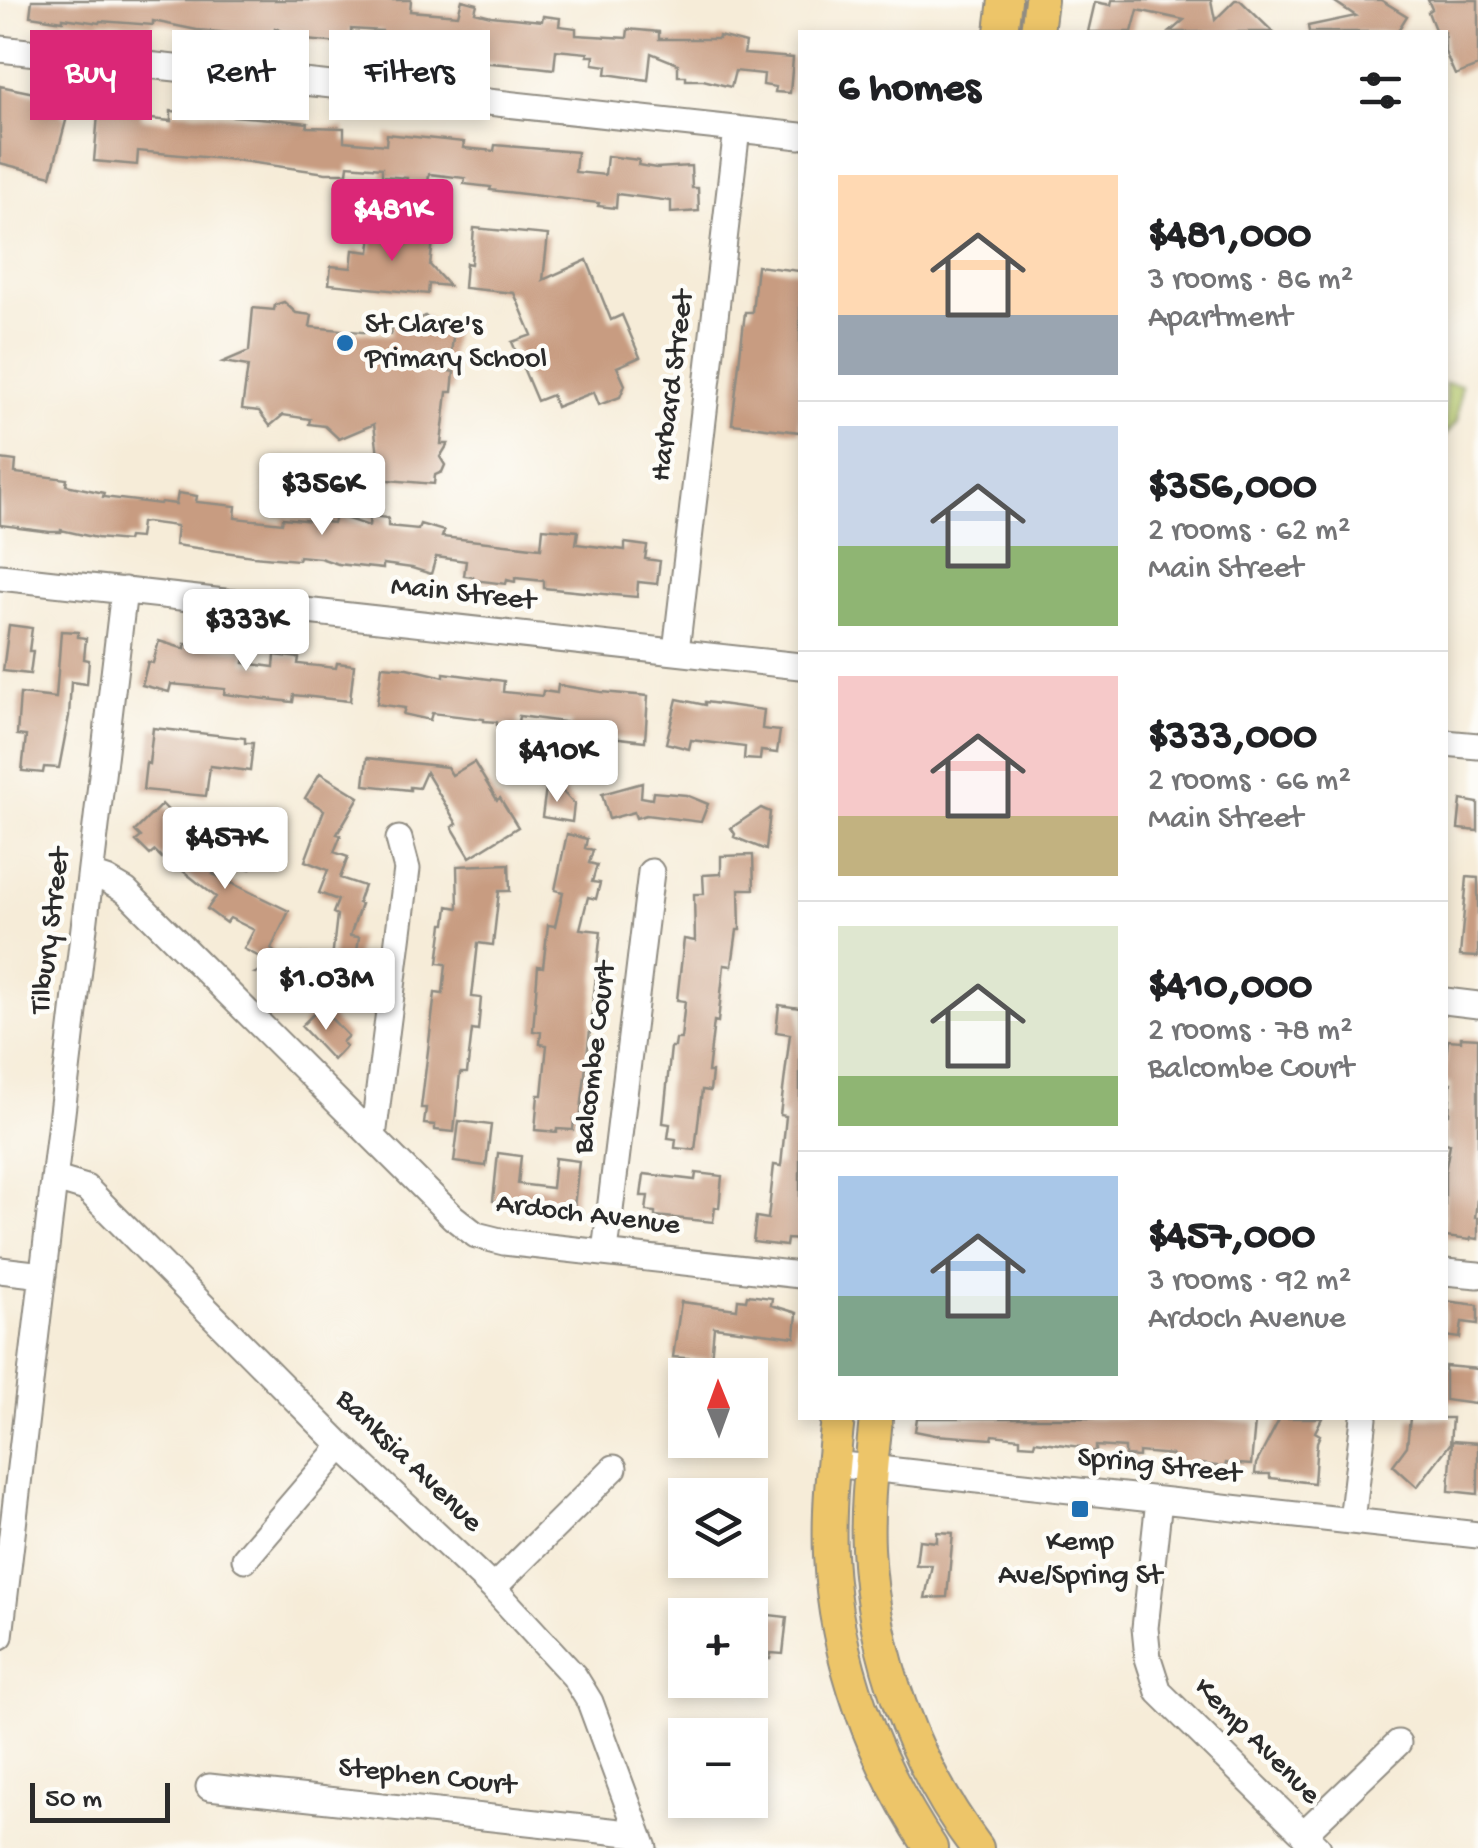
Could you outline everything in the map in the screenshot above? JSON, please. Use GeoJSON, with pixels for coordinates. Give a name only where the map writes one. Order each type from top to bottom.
{"type":"FeatureCollection","features":[{"type":"Feature","properties":{"kind":"main road"},"geometry":{"type":"LineString","coordinates":[[1000,30],[1006,0]]}},
{"type":"Feature","properties":{"kind":"main road"},"geometry":{"type":"LineString","coordinates":[[1037,30],[1041,0]]}},
{"type":"Feature","properties":{"kind":"main road"},"geometry":{"type":"LineString","coordinates":[[838,1420],[830,1559],[839,1626],[855,1694],[881,1760],[931,1848]]}},
{"type":"Feature","properties":{"kind":"main road"},"geometry":{"type":"LineString","coordinates":[[876,1420],[868,1544],[877,1619],[896,1692],[915,1742],[961,1826],[978,1848]]}},
{"type":"Feature","properties":{"kind":"street"},"geometry":{"type":"LineString","coordinates":[[0,49],[798,136]]}},
{"type":"Feature","properties":{"kind":"street","name":"Harbard Street"},"geometry":{"type":"LineString","coordinates":[[676,651],[737,129]]}},
{"type":"Feature","properties":{"kind":"street","name":"Main Street"},"geometry":{"type":"LineString","coordinates":[[0,578],[798,666]]}},
{"type":"Feature","properties":{"kind":"street","name":"Tilbury Street"},"geometry":{"type":"LineString","coordinates":[[0,1636],[124,590]]}},
{"type":"Feature","properties":{"kind":"street"},"geometry":{"type":"LineString","coordinates":[[1448,742],[1478,746]]}},
{"type":"Feature","properties":{"kind":"street"},"geometry":{"type":"LineString","coordinates":[[374,1136],[406,869],[399,839]]}},
{"type":"Feature","properties":{"kind":"street","name":"Balcombe Court"},"geometry":{"type":"LineString","coordinates":[[605,1252],[651,872]]}},
{"type":"Feature","properties":{"kind":"street","name":"Ardoch Avenue"},"geometry":{"type":"LineString","coordinates":[[92,876],[126,890],[453,1217],[476,1235],[504,1242],[798,1274]]}},
{"type":"Feature","properties":{"kind":"street"},"geometry":{"type":"LineString","coordinates":[[1448,1001],[1478,1005]]}},
{"type":"Feature","properties":{"kind":"street","name":"Banksia Avenue"},"geometry":{"type":"LineString","coordinates":[[56,1179],[86,1188],[342,1446],[492,1588],[574,1676],[590,1702],[641,1841]]}},
{"type":"Feature","properties":{"kind":"street"},"geometry":{"type":"LineString","coordinates":[[0,1270],[44,1275]]}},
{"type":"Feature","properties":{"kind":"street"},"geometry":{"type":"LineString","coordinates":[[1448,1272],[1478,1275]]}},
{"type":"Feature","properties":{"kind":"street"},"geometry":{"type":"LineString","coordinates":[[1352,1520],[1364,1420]]}},
{"type":"Feature","properties":{"kind":"street"},"geometry":{"type":"LineString","coordinates":[[245,1559],[342,1446]]}},
{"type":"Feature","properties":{"kind":"street","name":"Spring Street"},"geometry":{"type":"LineString","coordinates":[[833,1464],[1478,1535]]}},
{"type":"Feature","properties":{"kind":"street"},"geometry":{"type":"LineString","coordinates":[[492,1588],[614,1468]]}},
{"type":"Feature","properties":{"kind":"street","name":"Kemp Avenue"},"geometry":{"type":"LineString","coordinates":[[1159,1500],[1146,1628],[1148,1658],[1159,1692],[1311,1841]]}},
{"type":"Feature","properties":{"kind":"street"},"geometry":{"type":"LineString","coordinates":[[1311,1841],[1398,1743]]}},
{"type":"Feature","properties":{"kind":"street","name":"Stephen Court"},"geometry":{"type":"LineString","coordinates":[[209,1787],[641,1841]]}},
{"type":"Feature","properties":{"kind":"green space"},"geometry":{"type":"Polygon","coordinates":[[[1448,383],[1461,385],[1457,421],[1448,432],[1448,383]]]}},
{"type":"Feature","properties":{"kind":"building"},"geometry":{"type":"Polygon","coordinates":[[[32,0],[411,0],[410,11],[458,15],[462,0],[477,4],[475,12],[491,16],[542,21],[543,16],[560,18],[559,26],[576,28],[576,35],[627,38],[628,29],[659,32],[659,39],[719,36],[746,43],[744,54],[793,58],[790,93],[775,92],[776,87],[763,85],[764,74],[735,71],[731,87],[686,80],[686,76],[678,76],[678,64],[651,53],[648,80],[606,74],[607,66],[593,64],[594,56],[587,56],[588,53],[556,50],[554,69],[490,63],[490,30],[329,30],[329,42],[309,40],[309,30],[197,30],[153,21],[153,25],[99,23],[30,16],[32,0]]]}},
{"type":"Feature","properties":{"kind":"building"},"geometry":{"type":"Polygon","coordinates":[[[1112,0],[1211,0],[1215,20],[1235,0],[1240,0],[1271,30],[1172,30],[1184,20],[1138,10],[1133,30],[1088,30],[1095,2],[1111,5],[1112,0]]]}},
{"type":"Feature","properties":{"kind":"building"},"geometry":{"type":"Polygon","coordinates":[[[1332,0],[1381,0],[1407,16],[1398,30],[1309,30],[1308,26],[1356,16],[1332,0]]]}},
{"type":"Feature","properties":{"kind":"building"},"geometry":{"type":"Polygon","coordinates":[[[1428,0],[1478,0],[1478,66],[1455,75],[1448,59],[1448,30],[1435,30],[1428,12],[1432,9],[1428,0]]]}},
{"type":"Feature","properties":{"kind":"building"},"geometry":{"type":"Polygon","coordinates":[[[0,86],[30,92],[30,120],[66,120],[51,176],[0,163],[0,86]]]}},
{"type":"Feature","properties":{"kind":"building"},"geometry":{"type":"Polygon","coordinates":[[[171,111],[172,120],[274,120],[308,123],[307,127],[344,128],[344,141],[386,145],[387,134],[464,142],[463,148],[494,151],[495,145],[577,152],[575,172],[605,175],[607,156],[639,160],[638,165],[656,168],[691,166],[692,188],[698,188],[699,211],[671,213],[671,201],[617,194],[616,208],[598,206],[599,203],[490,190],[491,187],[464,184],[465,178],[429,174],[428,184],[407,182],[407,178],[382,176],[382,168],[348,165],[347,173],[326,173],[138,151],[137,165],[94,161],[98,120],[171,121],[171,111]]]}},
{"type":"Feature","properties":{"kind":"building"},"geometry":{"type":"Polygon","coordinates":[[[474,228],[548,235],[543,280],[587,260],[611,320],[622,315],[640,357],[617,367],[625,385],[620,397],[599,405],[594,392],[556,407],[552,395],[537,401],[512,342],[532,335],[514,293],[464,288],[474,228]]]}},
{"type":"Feature","properties":{"kind":"building"},"geometry":{"type":"Polygon","coordinates":[[[402,229],[434,232],[430,265],[449,286],[429,284],[428,294],[329,284],[331,266],[351,268],[353,250],[370,252],[372,233],[401,236],[402,229]]]}},
{"type":"Feature","properties":{"kind":"building"},"geometry":{"type":"Polygon","coordinates":[[[757,266],[798,271],[798,432],[732,424],[745,312],[752,312],[757,266]]]}},
{"type":"Feature","properties":{"kind":"building"},"geometry":{"type":"Polygon","coordinates":[[[284,302],[296,313],[312,315],[310,327],[391,335],[393,323],[415,325],[416,320],[425,316],[438,327],[454,329],[449,371],[454,372],[452,392],[447,392],[441,444],[448,444],[440,457],[445,465],[435,475],[434,484],[319,474],[378,455],[374,424],[339,439],[325,426],[309,424],[310,419],[283,415],[270,426],[259,411],[242,409],[248,366],[223,362],[249,351],[253,308],[274,310],[275,305],[284,302]]]}},
{"type":"Feature","properties":{"kind":"building"},"geometry":{"type":"Polygon","coordinates":[[[0,459],[16,461],[15,473],[67,479],[66,485],[104,493],[103,497],[176,504],[178,493],[197,496],[196,502],[236,506],[235,518],[333,523],[336,515],[369,526],[370,516],[388,518],[388,526],[418,529],[420,524],[444,531],[442,537],[541,548],[543,528],[578,531],[576,544],[625,550],[625,543],[647,546],[645,559],[660,561],[657,584],[638,582],[637,597],[544,588],[544,581],[515,578],[515,582],[507,580],[506,584],[473,580],[464,576],[466,561],[436,557],[431,574],[383,564],[383,569],[320,558],[253,556],[175,545],[177,526],[146,522],[141,523],[139,538],[128,537],[127,541],[0,525],[0,459]]]}},
{"type":"Feature","properties":{"kind":"building"},"geometry":{"type":"Polygon","coordinates":[[[9,625],[32,628],[30,674],[3,671],[9,625]]]}},
{"type":"Feature","properties":{"kind":"building"},"geometry":{"type":"Polygon","coordinates":[[[61,631],[78,632],[78,637],[86,638],[87,684],[71,682],[59,768],[44,767],[43,773],[22,771],[26,736],[17,735],[20,694],[56,698],[61,631]]]}},
{"type":"Feature","properties":{"kind":"building"},"geometry":{"type":"Polygon","coordinates":[[[159,641],[185,649],[185,644],[245,651],[244,663],[274,667],[275,655],[299,658],[298,664],[336,668],[337,663],[354,665],[350,701],[294,695],[293,702],[224,694],[225,689],[171,684],[169,692],[142,685],[159,641]]]}},
{"type":"Feature","properties":{"kind":"building"},"geometry":{"type":"Polygon","coordinates":[[[382,666],[444,677],[444,673],[504,681],[503,692],[542,696],[543,691],[557,693],[558,685],[648,696],[645,741],[570,732],[571,723],[519,716],[517,728],[484,719],[432,713],[430,720],[403,714],[405,708],[377,704],[382,666]]]}},
{"type":"Feature","properties":{"kind":"building"},"geometry":{"type":"Polygon","coordinates":[[[677,699],[764,710],[762,729],[780,731],[777,753],[761,751],[760,760],[744,759],[745,747],[691,740],[689,749],[666,743],[677,699]]]}},
{"type":"Feature","properties":{"kind":"building"},"geometry":{"type":"Polygon","coordinates":[[[153,728],[245,738],[245,743],[253,743],[250,771],[210,766],[206,796],[143,790],[153,728]]]}},
{"type":"Feature","properties":{"kind":"building"},"geometry":{"type":"Polygon","coordinates":[[[367,758],[447,767],[452,775],[474,762],[518,827],[470,857],[452,827],[457,824],[426,772],[419,788],[410,790],[364,785],[367,758]]]}},
{"type":"Feature","properties":{"kind":"building"},"geometry":{"type":"Polygon","coordinates":[[[320,773],[359,797],[337,834],[341,835],[334,852],[348,857],[340,878],[364,886],[350,936],[359,937],[354,974],[329,986],[337,915],[333,913],[338,900],[319,893],[328,870],[305,861],[324,810],[305,798],[320,773]]]}},
{"type":"Feature","properties":{"kind":"building"},"geometry":{"type":"Polygon","coordinates":[[[554,782],[574,804],[572,822],[542,817],[546,788],[554,782]]]}},
{"type":"Feature","properties":{"kind":"building"},"geometry":{"type":"Polygon","coordinates":[[[642,783],[641,797],[652,799],[653,792],[686,795],[708,804],[701,822],[646,815],[636,818],[634,812],[609,819],[602,794],[642,783]]]}},
{"type":"Feature","properties":{"kind":"building"},"geometry":{"type":"Polygon","coordinates":[[[1461,800],[1478,803],[1478,831],[1458,829],[1461,800]]]}},
{"type":"Feature","properties":{"kind":"building"},"geometry":{"type":"Polygon","coordinates":[[[162,804],[200,843],[209,832],[252,866],[250,869],[219,858],[213,874],[289,911],[271,949],[283,961],[301,954],[312,980],[300,978],[313,992],[296,1000],[288,983],[281,986],[277,976],[256,973],[273,966],[268,955],[266,960],[244,949],[254,930],[230,918],[226,923],[207,909],[216,897],[164,856],[155,851],[150,855],[136,841],[141,837],[135,831],[162,804]]]}},
{"type":"Feature","properties":{"kind":"building"},"geometry":{"type":"Polygon","coordinates":[[[761,808],[770,812],[766,850],[734,837],[731,828],[761,808]]]}},
{"type":"Feature","properties":{"kind":"building"},"geometry":{"type":"Polygon","coordinates":[[[567,834],[587,839],[585,848],[593,850],[589,863],[597,865],[592,882],[600,883],[596,899],[588,897],[580,929],[601,931],[580,1120],[574,1119],[573,1130],[557,1132],[535,1130],[547,1045],[540,1044],[541,1032],[533,1031],[538,966],[543,967],[548,925],[555,926],[563,892],[555,890],[567,834]]]}},
{"type":"Feature","properties":{"kind":"building"},"geometry":{"type":"Polygon","coordinates":[[[753,855],[754,889],[739,889],[740,930],[732,966],[724,965],[708,1072],[712,1072],[710,1091],[702,1090],[695,1150],[675,1148],[676,1139],[668,1138],[670,1124],[663,1123],[671,1047],[675,1047],[676,1039],[681,1039],[685,1001],[677,1000],[684,939],[695,941],[694,894],[704,894],[703,875],[721,874],[721,856],[753,855]]]}},
{"type":"Feature","properties":{"kind":"building"},"geometry":{"type":"Polygon","coordinates":[[[509,864],[510,891],[499,891],[493,945],[478,943],[472,997],[481,998],[478,1031],[472,1030],[467,1073],[460,1073],[454,1132],[435,1130],[435,1125],[424,1124],[426,1108],[421,1108],[435,993],[443,994],[446,964],[438,963],[443,924],[448,906],[458,908],[457,866],[509,864]]]}},
{"type":"Feature","properties":{"kind":"building"},"geometry":{"type":"Polygon","coordinates":[[[1467,877],[1478,878],[1478,957],[1460,956],[1467,877]]]}},
{"type":"Feature","properties":{"kind":"building"},"geometry":{"type":"Polygon","coordinates":[[[323,1005],[348,1036],[342,1042],[346,1046],[333,1060],[301,1026],[323,1005]]]}},
{"type":"Feature","properties":{"kind":"building"},"geometry":{"type":"Polygon","coordinates":[[[779,1005],[798,1008],[798,1240],[787,1239],[786,1246],[753,1242],[756,1217],[768,1219],[774,1165],[781,1166],[786,1116],[780,1115],[790,1034],[776,1032],[779,1005]]]}},
{"type":"Feature","properties":{"kind":"building"},"geometry":{"type":"Polygon","coordinates":[[[1461,1037],[1478,1038],[1478,1239],[1470,1240],[1448,1237],[1448,1040],[1461,1041],[1461,1037]]]}},
{"type":"Feature","properties":{"kind":"building"},"geometry":{"type":"Polygon","coordinates":[[[459,1121],[491,1125],[486,1166],[454,1162],[459,1121]]]}},
{"type":"Feature","properties":{"kind":"building"},"geometry":{"type":"Polygon","coordinates":[[[498,1153],[521,1156],[518,1184],[552,1188],[555,1158],[579,1161],[574,1207],[537,1203],[537,1208],[493,1201],[498,1153]]]}},
{"type":"Feature","properties":{"kind":"building"},"geometry":{"type":"Polygon","coordinates":[[[696,1173],[722,1176],[719,1208],[715,1207],[713,1222],[655,1216],[655,1212],[646,1211],[648,1196],[641,1196],[644,1174],[695,1180],[696,1173]]]}},
{"type":"Feature","properties":{"kind":"building"},"geometry":{"type":"Polygon","coordinates":[[[747,1295],[772,1298],[771,1305],[797,1313],[795,1337],[714,1327],[711,1358],[673,1357],[681,1302],[737,1309],[738,1299],[746,1300],[747,1295]]]}},
{"type":"Feature","properties":{"kind":"building"},"geometry":{"type":"Polygon","coordinates":[[[1448,1301],[1478,1305],[1478,1324],[1462,1322],[1460,1338],[1448,1336],[1448,1301]]]}},
{"type":"Feature","properties":{"kind":"building"},"geometry":{"type":"Polygon","coordinates":[[[1448,1366],[1478,1369],[1475,1404],[1448,1400],[1448,1366]]]}},
{"type":"Feature","properties":{"kind":"building"},"geometry":{"type":"Polygon","coordinates":[[[1452,1418],[1450,1444],[1417,1487],[1393,1465],[1407,1446],[1410,1420],[1452,1418]]]}},
{"type":"Feature","properties":{"kind":"building"},"geometry":{"type":"Polygon","coordinates":[[[917,1420],[1255,1422],[1251,1465],[1226,1463],[1225,1467],[1177,1464],[1172,1455],[1139,1452],[1139,1457],[1125,1456],[1125,1448],[1096,1446],[1096,1452],[1035,1441],[1034,1445],[1020,1444],[1020,1438],[915,1431],[917,1420]]]}},
{"type":"Feature","properties":{"kind":"building"},"geometry":{"type":"Polygon","coordinates":[[[1279,1420],[1321,1420],[1315,1432],[1320,1435],[1314,1483],[1255,1474],[1256,1464],[1279,1420]]]}},
{"type":"Feature","properties":{"kind":"building"},"geometry":{"type":"Polygon","coordinates":[[[1452,1441],[1478,1443],[1478,1494],[1449,1491],[1452,1441]]]}},
{"type":"Feature","properties":{"kind":"building"},"geometry":{"type":"Polygon","coordinates":[[[937,1532],[953,1533],[947,1597],[925,1598],[932,1565],[916,1565],[919,1540],[937,1542],[937,1532]]]}},
{"type":"Feature","properties":{"kind":"building"},"geometry":{"type":"Polygon","coordinates":[[[768,1615],[787,1617],[783,1654],[771,1653],[770,1659],[768,1615]]]}},
{"type":"Feature","properties":{"kind":"place","name":"St Clare's Primary School"},"geometry":{"type":"Point","coordinates":[345,343]}},
{"type":"Feature","properties":{"kind":"place","name":"Kemp Ave/Spring St"},"geometry":{"type":"Point","coordinates":[1080,1509]}}]}
